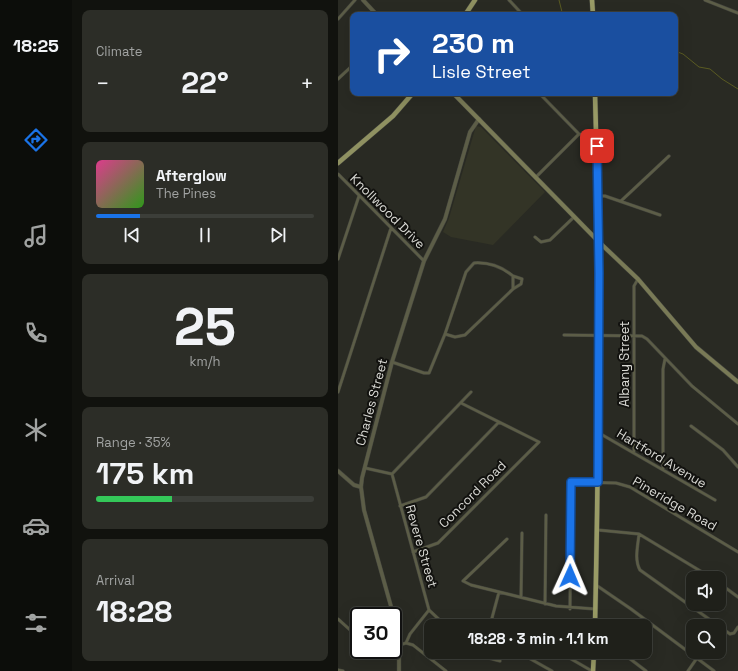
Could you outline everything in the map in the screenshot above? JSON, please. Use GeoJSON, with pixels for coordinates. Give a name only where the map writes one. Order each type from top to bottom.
{"type":"FeatureCollection","features":[{"type":"Feature","properties":{"kind":"highway"},"geometry":{"type":"LineString","coordinates":[[592,0],[593,12]]}},
{"type":"Feature","properties":{"kind":"highway"},"geometry":{"type":"LineString","coordinates":[[595,96],[599,242],[599,433],[595,619]]}},
{"type":"Feature","properties":{"kind":"highway"},"geometry":{"type":"LineString","coordinates":[[593,671],[594,659]]}},
{"type":"Feature","properties":{"kind":"main road"},"geometry":{"type":"LineString","coordinates":[[467,12],[475,0]]}},
{"type":"Feature","properties":{"kind":"main road"},"geometry":{"type":"LineString","coordinates":[[338,163],[377,132],[410,96]]}},
{"type":"Feature","properties":{"kind":"main road"},"geometry":{"type":"LineString","coordinates":[[456,96],[574,217],[638,279],[696,346],[738,382]]}},
{"type":"Feature","properties":{"kind":"street"},"geometry":{"type":"LineString","coordinates":[[338,19],[355,0]]}},
{"type":"Feature","properties":{"kind":"street"},"geometry":{"type":"LineString","coordinates":[[364,0],[374,12]]}},
{"type":"Feature","properties":{"kind":"street"},"geometry":{"type":"LineString","coordinates":[[509,0],[520,12]]}},
{"type":"Feature","properties":{"kind":"street"},"geometry":{"type":"LineString","coordinates":[[705,0],[738,13]]}},
{"type":"Feature","properties":{"kind":"street"},"geometry":{"type":"LineString","coordinates":[[338,79],[350,68]]}},
{"type":"Feature","properties":{"kind":"street"},"geometry":{"type":"LineString","coordinates":[[542,96],[579,134],[596,135]]}},
{"type":"Feature","properties":{"kind":"street","name":"Charles Street"},"geometry":{"type":"LineString","coordinates":[[391,607],[364,510],[361,487],[392,362],[424,261],[445,219],[470,132],[479,120]]}},
{"type":"Feature","properties":{"kind":"street"},"geometry":{"type":"LineString","coordinates":[[536,177],[579,134]]}},
{"type":"Feature","properties":{"kind":"street"},"geometry":{"type":"LineString","coordinates":[[621,201],[669,156]]}},
{"type":"Feature","properties":{"kind":"street","name":"Knollwood Drive"},"geometry":{"type":"LineString","coordinates":[[338,174],[424,261]]}},
{"type":"Feature","properties":{"kind":"street"},"geometry":{"type":"LineString","coordinates":[[338,259],[359,196]]}},
{"type":"Feature","properties":{"kind":"street"},"geometry":{"type":"LineString","coordinates":[[598,196],[621,201],[660,215]]}},
{"type":"Feature","properties":{"kind":"street"},"geometry":{"type":"LineString","coordinates":[[535,237],[541,242],[550,240],[574,217]]}},
{"type":"Feature","properties":{"kind":"street"},"geometry":{"type":"LineString","coordinates":[[338,392],[391,228]]}},
{"type":"Feature","properties":{"kind":"street"},"geometry":{"type":"LineString","coordinates":[[392,362],[424,373],[429,372],[445,334],[466,272],[474,263],[497,266],[522,280],[521,284],[513,289],[465,335],[455,337],[445,334]]}},
{"type":"Feature","properties":{"kind":"street"},"geometry":{"type":"LineString","coordinates":[[513,276],[513,289]]}},
{"type":"Feature","properties":{"kind":"street","name":"Albany Street"},"geometry":{"type":"LineString","coordinates":[[634,452],[634,286],[638,279]]}},
{"type":"Feature","properties":{"kind":"street"},"geometry":{"type":"LineString","coordinates":[[564,335],[599,334],[642,336],[647,339],[692,386],[738,424]]}},
{"type":"Feature","properties":{"kind":"street"},"geometry":{"type":"LineString","coordinates":[[663,471],[663,369],[665,359]]}},
{"type":"Feature","properties":{"kind":"street"},"geometry":{"type":"LineString","coordinates":[[365,468],[392,474],[471,392]]}},
{"type":"Feature","properties":{"kind":"street"},"geometry":{"type":"LineString","coordinates":[[400,506],[426,497],[499,422],[461,402]]}},
{"type":"Feature","properties":{"kind":"street","name":"Concord Road"},"geometry":{"type":"LineString","coordinates":[[413,552],[438,543],[539,442],[499,422]]}},
{"type":"Feature","properties":{"kind":"street"},"geometry":{"type":"LineString","coordinates":[[691,426],[723,450],[738,467]]}},
{"type":"Feature","properties":{"kind":"street","name":"Hartford Avenue"},"geometry":{"type":"LineString","coordinates":[[599,433],[715,500]]}},
{"type":"Feature","properties":{"kind":"street"},"geometry":{"type":"LineString","coordinates":[[338,471],[354,485],[361,487]]}},
{"type":"Feature","properties":{"kind":"street","name":"Revere Street"},"geometry":{"type":"LineString","coordinates":[[392,474],[429,610]]}},
{"type":"Feature","properties":{"kind":"street","name":"Pineridge Road"},"geometry":{"type":"LineString","coordinates":[[570,609],[571,482],[616,483],[630,487],[738,552]]}},
{"type":"Feature","properties":{"kind":"street"},"geometry":{"type":"LineString","coordinates":[[545,604],[546,515]]}},
{"type":"Feature","properties":{"kind":"street"},"geometry":{"type":"LineString","coordinates":[[598,530],[639,534],[700,571]]}},
{"type":"Feature","properties":{"kind":"street"},"geometry":{"type":"LineString","coordinates":[[521,597],[522,533]]}},
{"type":"Feature","properties":{"kind":"street"},"geometry":{"type":"LineString","coordinates":[[639,534],[637,566],[640,570],[730,634],[734,633],[738,627]]}},
{"type":"Feature","properties":{"kind":"street"},"geometry":{"type":"LineString","coordinates":[[507,539],[463,581],[545,604],[570,609],[595,609]]}},
{"type":"Feature","properties":{"kind":"street"},"geometry":{"type":"LineString","coordinates":[[596,585],[686,650]]}},
{"type":"Feature","properties":{"kind":"street"},"geometry":{"type":"LineString","coordinates":[[726,588],[738,597]]}},
{"type":"Feature","properties":{"kind":"street"},"geometry":{"type":"LineString","coordinates":[[493,619],[499,592]]}},
{"type":"Feature","properties":{"kind":"street"},"geometry":{"type":"LineString","coordinates":[[406,644],[410,634],[429,610],[439,619]]}},
{"type":"Feature","properties":{"kind":"street"},"geometry":{"type":"LineString","coordinates":[[338,619],[350,630]]}},
{"type":"Feature","properties":{"kind":"street"},"geometry":{"type":"LineString","coordinates":[[402,645],[406,644],[416,647],[446,671]]}},
{"type":"Feature","properties":{"kind":"street","name":"Charles Street"},"geometry":{"type":"LineString","coordinates":[[399,659],[399,671]]}},
{"type":"Feature","properties":{"kind":"street"},"geometry":{"type":"LineString","coordinates":[[492,659],[500,661]]}},
{"type":"Feature","properties":{"kind":"street"},"geometry":{"type":"LineString","coordinates":[[531,659],[552,671]]}},
{"type":"Feature","properties":{"kind":"street"},"geometry":{"type":"LineString","coordinates":[[572,659],[593,671]]}},
{"type":"Feature","properties":{"kind":"street"},"geometry":{"type":"LineString","coordinates":[[630,659],[646,671]]}},
{"type":"Feature","properties":{"kind":"street"},"geometry":{"type":"LineString","coordinates":[[688,671],[696,659]]}},
{"type":"Feature","properties":{"kind":"street"},"geometry":{"type":"LineString","coordinates":[[698,659],[714,671]]}},
{"type":"Feature","properties":{"kind":"street"},"geometry":{"type":"LineString","coordinates":[[338,670],[343,671]]}},
{"type":"Feature","properties":{"kind":"shaded area"},"geometry":{"type":"Polygon","coordinates":[[[476,126],[481,127],[545,192],[493,245],[451,237],[443,232],[449,218],[476,126]]]}},
{"type":"Feature","properties":{"kind":"waterway"},"geometry":{"type":"LineString","coordinates":[[559,0],[562,12]]}},
{"type":"Feature","properties":{"kind":"waterway"},"geometry":{"type":"LineString","coordinates":[[678,52],[683,54],[699,67],[710,69],[738,89]]}},
{"type":"Feature","properties":{"kind":"route"},"geometry":{"type":"LineString","coordinates":[[570,576],[571,482],[598,482],[599,225],[597,146]]}}]}
